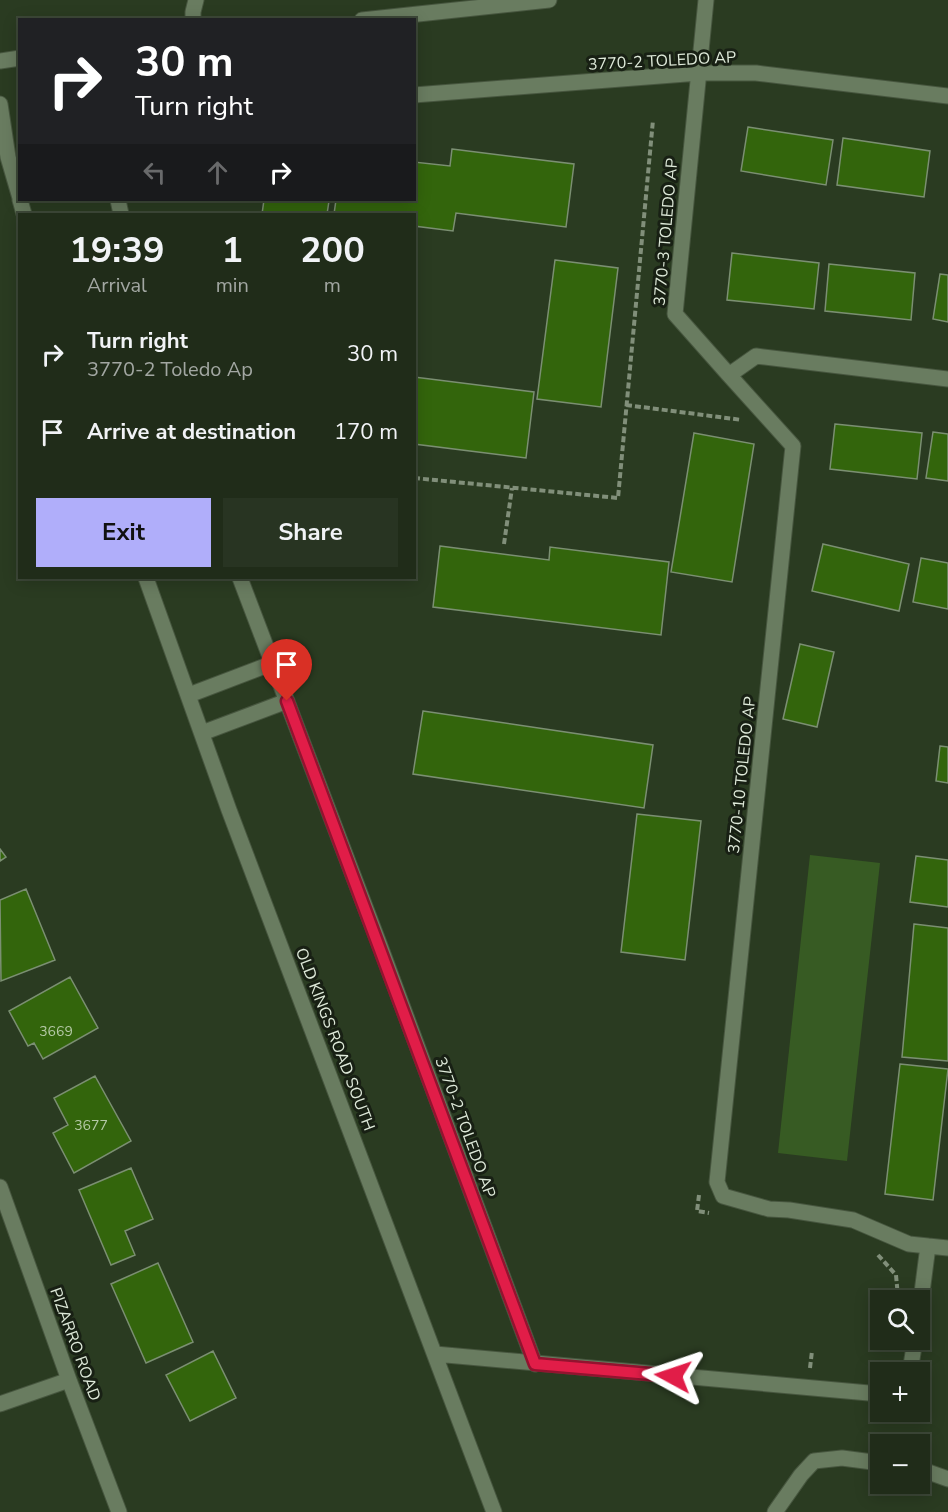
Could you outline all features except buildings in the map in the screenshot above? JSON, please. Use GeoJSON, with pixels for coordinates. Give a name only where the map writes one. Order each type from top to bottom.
{"type":"FeatureCollection","features":[{"type":"Feature","properties":{"kind":"street"},"geometry":{"type":"LineString","coordinates":[[193,18],[196,0]]}},
{"type":"Feature","properties":{"kind":"street"},"geometry":{"type":"LineString","coordinates":[[376,18],[472,4],[549,0]]}},
{"type":"Feature","properties":{"kind":"street","name":"3770-3 TOLEDO AP"},"geometry":{"type":"LineString","coordinates":[[706,0],[675,314],[729,375]]}},
{"type":"Feature","properties":{"kind":"street"},"geometry":{"type":"LineString","coordinates":[[0,61],[18,58]]}},
{"type":"Feature","properties":{"kind":"street","name":"3770-2 TOLEDO AP"},"geometry":{"type":"LineString","coordinates":[[416,95],[699,73],[756,74],[948,96]]}},
{"type":"Feature","properties":{"kind":"street"},"geometry":{"type":"LineString","coordinates":[[0,104],[8,157],[18,192]]}},
{"type":"Feature","properties":{"kind":"street"},"geometry":{"type":"LineString","coordinates":[[729,375],[756,356],[948,379]]}},
{"type":"Feature","properties":{"kind":"street","name":"3770-10 TOLEDO AP"},"geometry":{"type":"LineString","coordinates":[[729,375],[793,446],[717,1182],[723,1196],[769,1209],[853,1220],[900,1241],[948,1248]]}},
{"type":"Feature","properties":{"kind":"street","name":"OLD KINGS ROAD SOUTH"},"geometry":{"type":"LineString","coordinates":[[146,579],[229,810],[494,1512]]}},
{"type":"Feature","properties":{"kind":"street","name":"3770-2 TOLEDO AP"},"geometry":{"type":"LineString","coordinates":[[240,579],[535,1364]]}},
{"type":"Feature","properties":{"kind":"street"},"geometry":{"type":"LineString","coordinates":[[189,695],[273,663]]}},
{"type":"Feature","properties":{"kind":"street"},"geometry":{"type":"LineString","coordinates":[[202,733],[287,701]]}},
{"type":"Feature","properties":{"kind":"street","name":"PIZARRO ROAD"},"geometry":{"type":"LineString","coordinates":[[0,1187],[119,1512]]}},
{"type":"Feature","properties":{"kind":"street"},"geometry":{"type":"LineString","coordinates":[[922,1290],[928,1246]]}},
{"type":"Feature","properties":{"kind":"street"},"geometry":{"type":"LineString","coordinates":[[435,1354],[870,1393]]}},
{"type":"Feature","properties":{"kind":"street"},"geometry":{"type":"LineString","coordinates":[[0,1404],[69,1380]]}},
{"type":"Feature","properties":{"kind":"street"},"geometry":{"type":"LineString","coordinates":[[775,1512],[801,1475],[814,1461],[842,1458],[870,1462]]}},
{"type":"Feature","properties":{"kind":"street"},"geometry":{"type":"LineString","coordinates":[[930,1472],[948,1479]]}},
{"type":"Feature","properties":{"kind":"path"},"geometry":{"type":"LineString","coordinates":[[416,478],[618,498],[653,120]]}},
{"type":"Feature","properties":{"kind":"path"},"geometry":{"type":"LineString","coordinates":[[504,544],[512,488]]}},
{"type":"Feature","properties":{"kind":"green space"},"geometry":{"type":"Polygon","coordinates":[[[810,855],[880,863],[847,1161],[778,1153],[810,855]]]}},
{"type":"Feature","properties":{"kind":"route"},"geometry":{"type":"LineString","coordinates":[[287,701],[535,1364],[673,1376]]}}]}
